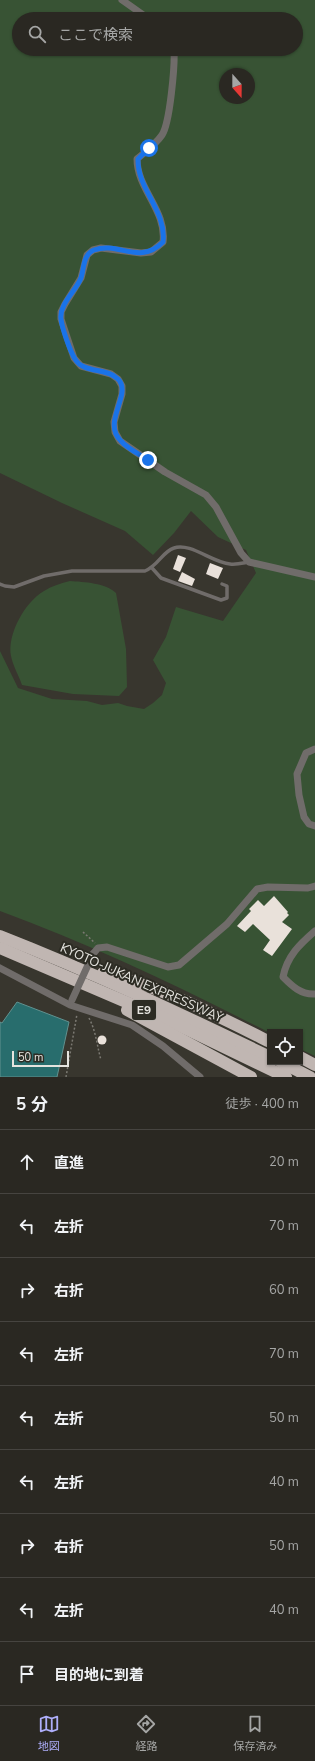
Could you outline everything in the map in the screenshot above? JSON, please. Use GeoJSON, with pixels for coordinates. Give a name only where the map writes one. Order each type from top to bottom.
{"type":"FeatureCollection","features":[{"type":"Feature","properties":{"kind":"highway","name":"KYOTO-JUKAN EXPRESSWAY"},"geometry":{"type":"LineString","coordinates":[[0,936],[69,964],[173,1010],[267,1056]]}},
{"type":"Feature","properties":{"kind":"highway","name":"KYOTO-JUKAN EXPRESSWAY"},"geometry":{"type":"LineString","coordinates":[[0,949],[161,1017],[286,1077]]}},
{"type":"Feature","properties":{"kind":"highway"},"geometry":{"type":"LineString","coordinates":[[0,949],[117,1005],[251,1077]]}},
{"type":"Feature","properties":{"kind":"highway"},"geometry":{"type":"LineString","coordinates":[[69,964],[130,979],[226,1020],[267,1040]]}},
{"type":"Feature","properties":{"kind":"highway"},"geometry":{"type":"LineString","coordinates":[[303,1059],[315,1065]]}},
{"type":"Feature","properties":{"kind":"highway"},"geometry":{"type":"LineString","coordinates":[[287,1065],[310,1077]]}},
{"type":"Feature","properties":{"kind":"street"},"geometry":{"type":"LineString","coordinates":[[122,0],[139,12]]}},
{"type":"Feature","properties":{"kind":"street"},"geometry":{"type":"LineString","coordinates":[[174,56],[175,69],[166,126],[162,135],[138,159],[137,170],[161,222],[164,233],[163,242],[151,252],[141,253],[111,248],[93,250],[87,255],[81,278],[65,304],[61,319],[74,358],[81,366],[111,374],[118,379],[122,386],[122,394],[114,422],[115,432],[120,441],[165,472],[206,495],[216,507],[241,553],[249,562],[315,577]]}},
{"type":"Feature","properties":{"kind":"street"},"geometry":{"type":"LineString","coordinates":[[315,749],[306,753],[297,774],[299,795],[304,817],[309,824],[315,826]]}},
{"type":"Feature","properties":{"kind":"street"},"geometry":{"type":"LineString","coordinates":[[71,1003],[93,954],[98,948],[106,946],[168,967],[179,965],[227,924],[257,889],[268,887],[308,888],[315,886]]}},
{"type":"Feature","properties":{"kind":"street"},"geometry":{"type":"LineString","coordinates":[[315,931],[298,946],[285,965],[284,977],[293,988],[309,994],[315,994]]}},
{"type":"Feature","properties":{"kind":"street"},"geometry":{"type":"LineString","coordinates":[[0,968],[71,1003],[78,1008],[132,1025],[163,1046],[200,1077]]}},
{"type":"Feature","properties":{"kind":"lane"},"geometry":{"type":"LineString","coordinates":[[0,584],[14,587],[57,572],[145,571],[152,568],[165,553],[173,548],[182,546],[230,564],[249,562]]}},
{"type":"Feature","properties":{"kind":"lane"},"geometry":{"type":"LineString","coordinates":[[152,568],[161,578],[221,600],[227,598],[228,591],[226,586],[222,584]]}},
{"type":"Feature","properties":{"kind":"path"},"geometry":{"type":"LineString","coordinates":[[83,932],[96,943]]}},
{"type":"Feature","properties":{"kind":"path"},"geometry":{"type":"LineString","coordinates":[[66,1077],[76,1030],[78,1008]]}},
{"type":"Feature","properties":{"kind":"path"},"geometry":{"type":"LineString","coordinates":[[95,1029],[97,1046],[101,1060]]}},
{"type":"Feature","properties":{"kind":"green space"},"geometry":{"type":"Polygon","coordinates":[[[0,0],[315,0],[315,1056],[303,1050],[303,1029],[267,1029],[267,1032],[137,968],[69,938],[0,911],[0,651],[18,688],[52,699],[87,701],[102,705],[118,703],[144,709],[162,695],[166,683],[153,660],[166,637],[176,607],[223,621],[256,573],[246,550],[218,537],[191,511],[174,533],[153,555],[125,531],[0,473],[0,0]]]}},
{"type":"Feature","properties":{"kind":"green space"},"geometry":{"type":"Polygon","coordinates":[[[70,581],[101,585],[116,593],[126,649],[127,687],[119,696],[73,694],[22,685],[12,660],[10,647],[19,619],[37,596],[50,588],[70,581]]]}},
{"type":"Feature","properties":{"kind":"water"},"geometry":{"type":"Polygon","coordinates":[[[17,1002],[69,1022],[57,1077],[0,1077],[0,1022],[2,1023],[17,1002]]]}},
{"type":"Feature","properties":{"kind":"building"},"geometry":{"type":"Polygon","coordinates":[[[178,555],[186,558],[180,572],[173,569],[178,555]]]}},
{"type":"Feature","properties":{"kind":"building"},"geometry":{"type":"Polygon","coordinates":[[[210,563],[223,568],[218,579],[206,574],[210,563]]]}},
{"type":"Feature","properties":{"kind":"building"},"geometry":{"type":"Polygon","coordinates":[[[182,572],[195,579],[192,586],[178,581],[182,572]]]}},
{"type":"Feature","properties":{"kind":"building"},"geometry":{"type":"Polygon","coordinates":[[[274,896],[289,915],[282,922],[292,929],[272,956],[263,950],[270,940],[253,924],[245,932],[237,926],[251,911],[249,909],[258,900],[264,906],[274,896]]]}},
{"type":"Feature","properties":{"kind":"building"},"geometry":{"type":"Polygon","coordinates":[[[100,1036],[104,1036],[106,1040],[104,1044],[100,1044],[98,1042],[98,1038],[100,1036]]]}},
{"type":"Feature","properties":{"kind":"route"},"geometry":{"type":"LineString","coordinates":[[148,460],[120,441],[115,432],[114,422],[116,411],[122,394],[122,386],[118,379],[111,374],[81,366],[74,358],[61,319],[65,304],[81,278],[87,255],[93,250],[111,248],[141,253],[151,252],[163,242],[164,233],[161,222],[154,203],[137,170],[138,159],[149,148]]}}]}
